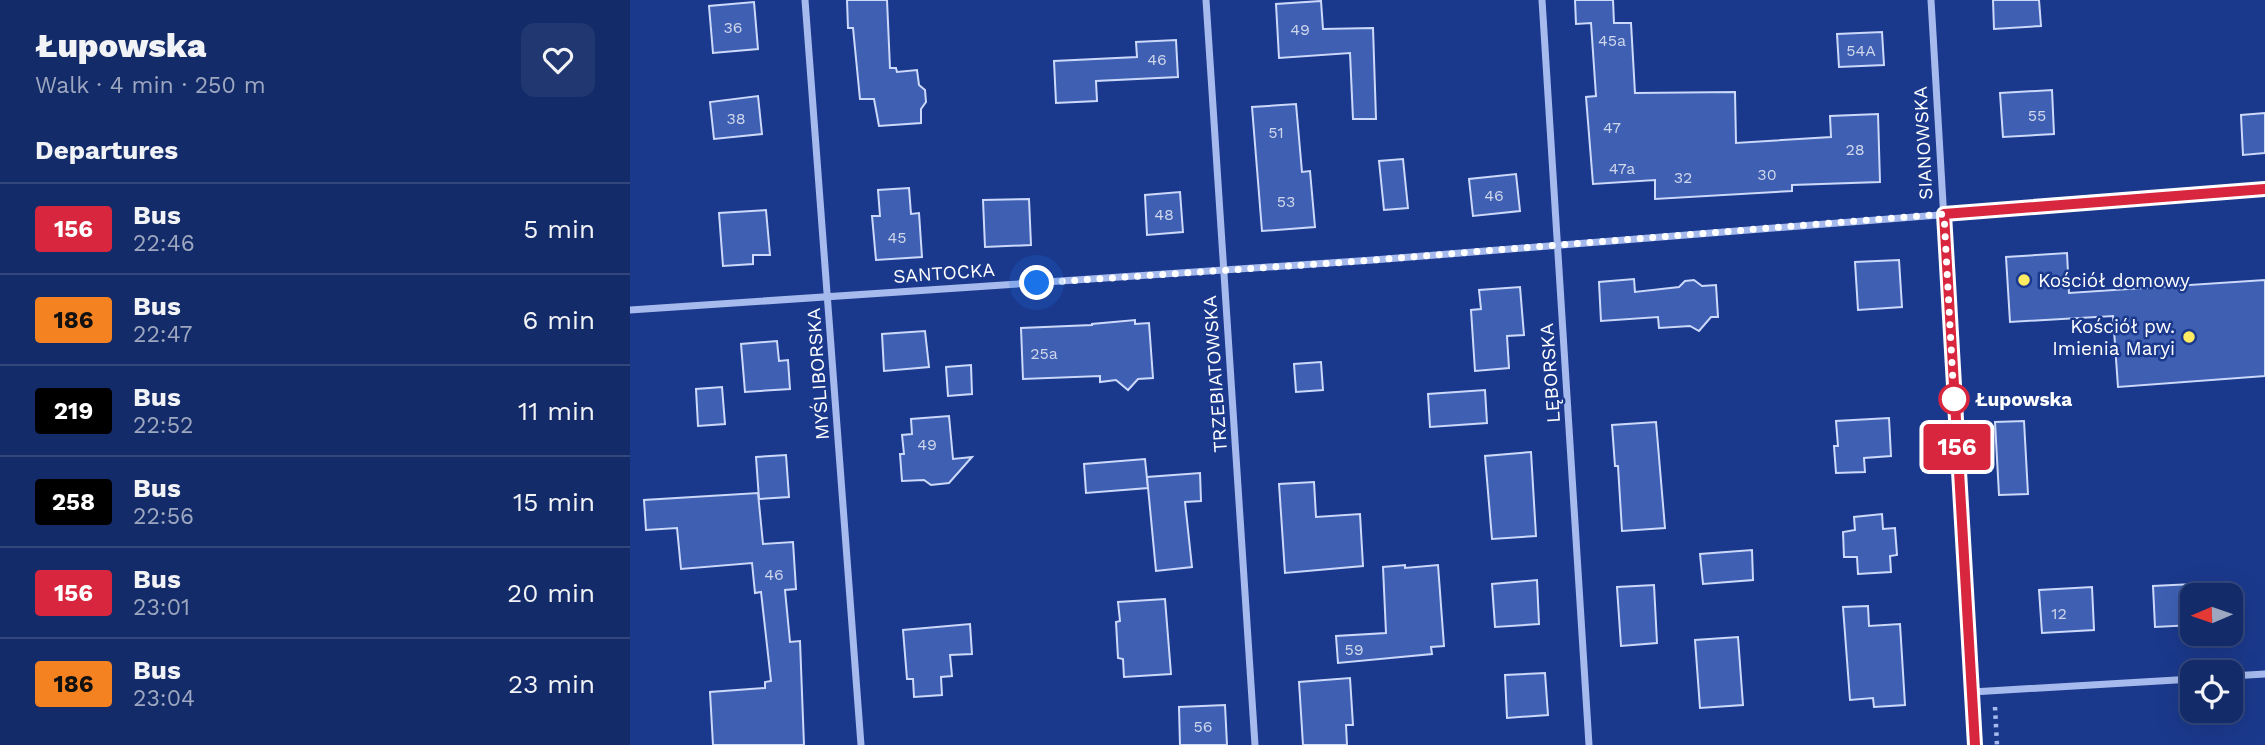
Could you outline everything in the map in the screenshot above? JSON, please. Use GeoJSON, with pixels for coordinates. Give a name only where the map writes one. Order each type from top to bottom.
{"type":"FeatureCollection","features":[{"type":"Feature","properties":{"kind":"street","name":"MYŚLIBORSKA"},"geometry":{"type":"LineString","coordinates":[[805,0],[861,745]]}},
{"type":"Feature","properties":{"kind":"street","name":"TRZEBIATOWSKA"},"geometry":{"type":"LineString","coordinates":[[1206,0],[1255,745]]}},
{"type":"Feature","properties":{"kind":"street","name":"LĘBORSKA"},"geometry":{"type":"LineString","coordinates":[[1542,0],[1589,745]]}},
{"type":"Feature","properties":{"kind":"street","name":"SIANOWSKA"},"geometry":{"type":"LineString","coordinates":[[1931,0],[1975,745]]}},
{"type":"Feature","properties":{"kind":"street","name":"SANTOCKA"},"geometry":{"type":"LineString","coordinates":[[630,310],[1224,271],[2265,189]]}},
{"type":"Feature","properties":{"kind":"street"},"geometry":{"type":"LineString","coordinates":[[2243,675],[2265,674]]}},
{"type":"Feature","properties":{"kind":"street"},"geometry":{"type":"LineString","coordinates":[[1972,692],[2180,680]]}},
{"type":"Feature","properties":{"kind":"building"},"geometry":{"type":"Polygon","coordinates":[[[847,0],[887,0],[890,68],[896,68],[897,72],[917,70],[919,85],[925,90],[926,102],[921,109],[921,123],[879,126],[874,99],[860,99],[853,28],[848,28],[847,0]]]}},
{"type":"Feature","properties":{"kind":"building"},"geometry":{"type":"Polygon","coordinates":[[[1575,0],[1613,0],[1614,23],[1631,23],[1635,93],[1735,92],[1736,143],[1831,137],[1830,116],[1878,114],[1880,182],[1792,185],[1792,191],[1655,199],[1655,180],[1593,184],[1586,97],[1596,96],[1591,23],[1576,24],[1575,0]]]}},
{"type":"Feature","properties":{"kind":"building"},"geometry":{"type":"Polygon","coordinates":[[[1993,0],[2039,0],[2041,26],[1994,29],[1993,0]]]}},
{"type":"Feature","properties":{"kind":"building"},"geometry":{"type":"Polygon","coordinates":[[[1321,1],[1323,29],[1373,28],[1376,119],[1353,119],[1350,53],[1279,58],[1276,4],[1321,1]]]}},
{"type":"Feature","properties":{"kind":"building"},"geometry":{"type":"Polygon","coordinates":[[[754,2],[758,49],[713,53],[709,6],[754,2]]]}},
{"type":"Feature","properties":{"kind":"building"},"geometry":{"type":"Polygon","coordinates":[[[1882,32],[1884,65],[1839,67],[1837,34],[1882,32]]]}},
{"type":"Feature","properties":{"kind":"building"},"geometry":{"type":"Polygon","coordinates":[[[1176,40],[1178,77],[1096,81],[1097,101],[1056,103],[1054,61],[1137,57],[1136,42],[1176,40]]]}},
{"type":"Feature","properties":{"kind":"building"},"geometry":{"type":"Polygon","coordinates":[[[2052,90],[2054,134],[2003,137],[2000,93],[2052,90]]]}},
{"type":"Feature","properties":{"kind":"building"},"geometry":{"type":"Polygon","coordinates":[[[758,96],[762,134],[714,139],[710,102],[758,96]]]}},
{"type":"Feature","properties":{"kind":"building"},"geometry":{"type":"Polygon","coordinates":[[[1296,104],[1302,172],[1310,171],[1315,227],[1262,231],[1252,107],[1296,104]]]}},
{"type":"Feature","properties":{"kind":"building"},"geometry":{"type":"Polygon","coordinates":[[[2265,113],[2265,153],[2243,155],[2241,115],[2265,113]]]}},
{"type":"Feature","properties":{"kind":"building"},"geometry":{"type":"Polygon","coordinates":[[[1403,159],[1408,208],[1384,210],[1379,161],[1403,159]]]}},
{"type":"Feature","properties":{"kind":"building"},"geometry":{"type":"Polygon","coordinates":[[[1516,174],[1520,211],[1473,216],[1469,179],[1516,174]]]}},
{"type":"Feature","properties":{"kind":"building"},"geometry":{"type":"Polygon","coordinates":[[[909,188],[911,214],[919,213],[922,257],[876,260],[872,216],[880,216],[878,190],[909,188]]]}},
{"type":"Feature","properties":{"kind":"building"},"geometry":{"type":"Polygon","coordinates":[[[1180,192],[1183,232],[1147,235],[1145,195],[1180,192]]]}},
{"type":"Feature","properties":{"kind":"building"},"geometry":{"type":"Polygon","coordinates":[[[1029,199],[1031,245],[985,247],[983,200],[1029,199]]]}},
{"type":"Feature","properties":{"kind":"building"},"geometry":{"type":"Polygon","coordinates":[[[766,210],[770,255],[753,255],[753,264],[723,266],[719,213],[766,210]]]}},
{"type":"Feature","properties":{"kind":"building","name":"Kościół pw. Imienia Maryi"},"geometry":{"type":"Polygon","coordinates":[[[2067,253],[2069,293],[2265,280],[2265,376],[2118,387],[2113,316],[2010,322],[2006,257],[2067,253]]]}},
{"type":"Feature","properties":{"kind":"building"},"geometry":{"type":"Polygon","coordinates":[[[1899,260],[1902,307],[1858,310],[1855,262],[1899,260]]]}},
{"type":"Feature","properties":{"kind":"building"},"geometry":{"type":"Polygon","coordinates":[[[1634,279],[1635,292],[1679,287],[1685,281],[1694,280],[1702,286],[1716,285],[1718,317],[1711,317],[1699,331],[1690,326],[1659,328],[1658,317],[1601,321],[1599,282],[1634,279]]]}},
{"type":"Feature","properties":{"kind":"building"},"geometry":{"type":"Polygon","coordinates":[[[1520,287],[1524,335],[1507,336],[1509,368],[1475,371],[1471,310],[1481,309],[1479,290],[1520,287]]]}},
{"type":"Feature","properties":{"kind":"building"},"geometry":{"type":"Polygon","coordinates":[[[1135,320],[1135,324],[1149,323],[1153,378],[1138,379],[1128,390],[1116,380],[1100,382],[1100,376],[1023,379],[1021,328],[1135,320]]]}},
{"type":"Feature","properties":{"kind":"building"},"geometry":{"type":"Polygon","coordinates":[[[925,331],[929,367],[884,371],[882,334],[925,331]]]}},
{"type":"Feature","properties":{"kind":"building"},"geometry":{"type":"Polygon","coordinates":[[[777,341],[779,361],[788,360],[790,389],[745,392],[741,344],[777,341]]]}},
{"type":"Feature","properties":{"kind":"building"},"geometry":{"type":"Polygon","coordinates":[[[1321,362],[1323,390],[1296,392],[1294,364],[1321,362]]]}},
{"type":"Feature","properties":{"kind":"building"},"geometry":{"type":"Polygon","coordinates":[[[971,365],[972,394],[948,396],[946,367],[971,365]]]}},
{"type":"Feature","properties":{"kind":"building"},"geometry":{"type":"Polygon","coordinates":[[[722,387],[725,424],[698,426],[696,389],[722,387]]]}},
{"type":"Feature","properties":{"kind":"building"},"geometry":{"type":"Polygon","coordinates":[[[1485,390],[1487,423],[1430,427],[1428,394],[1485,390]]]}},
{"type":"Feature","properties":{"kind":"building"},"geometry":{"type":"Polygon","coordinates":[[[949,416],[953,459],[972,457],[949,483],[931,485],[924,480],[902,481],[902,435],[912,434],[911,419],[949,416]]]}},
{"type":"Feature","properties":{"kind":"building"},"geometry":{"type":"Polygon","coordinates":[[[1889,418],[1891,456],[1864,458],[1865,472],[1836,473],[1836,421],[1889,418]]]}},
{"type":"Feature","properties":{"kind":"building"},"geometry":{"type":"Polygon","coordinates":[[[2024,421],[2028,494],[1999,495],[1995,422],[2024,421]]]}},
{"type":"Feature","properties":{"kind":"building"},"geometry":{"type":"Polygon","coordinates":[[[1656,422],[1665,528],[1622,531],[1618,466],[1615,466],[1612,425],[1656,422]]]}},
{"type":"Feature","properties":{"kind":"building"},"geometry":{"type":"Polygon","coordinates":[[[1531,452],[1536,536],[1492,539],[1485,456],[1531,452]]]}},
{"type":"Feature","properties":{"kind":"building"},"geometry":{"type":"Polygon","coordinates":[[[786,455],[789,497],[759,499],[756,457],[786,455]]]}},
{"type":"Feature","properties":{"kind":"building"},"geometry":{"type":"Polygon","coordinates":[[[1145,459],[1148,488],[1086,493],[1084,464],[1145,459]]]}},
{"type":"Feature","properties":{"kind":"building"},"geometry":{"type":"Polygon","coordinates":[[[1200,473],[1201,501],[1185,502],[1192,567],[1156,571],[1147,477],[1200,473]]]}},
{"type":"Feature","properties":{"kind":"building"},"geometry":{"type":"Polygon","coordinates":[[[1314,482],[1316,517],[1360,514],[1363,566],[1285,573],[1279,484],[1314,482]]]}},
{"type":"Feature","properties":{"kind":"building"},"geometry":{"type":"Polygon","coordinates":[[[758,493],[763,544],[793,542],[796,589],[785,590],[790,642],[800,641],[804,745],[713,745],[710,692],[765,688],[765,682],[771,681],[761,592],[755,593],[752,563],[681,569],[677,528],[646,530],[644,500],[758,493]]]}},
{"type":"Feature","properties":{"kind":"building"},"geometry":{"type":"Polygon","coordinates":[[[1882,514],[1883,529],[1895,528],[1897,555],[1890,556],[1891,572],[1858,574],[1857,557],[1844,557],[1843,532],[1855,530],[1854,517],[1882,514]]]}},
{"type":"Feature","properties":{"kind":"building"},"geometry":{"type":"Polygon","coordinates":[[[1752,550],[1753,580],[1703,584],[1700,554],[1752,550]]]}},
{"type":"Feature","properties":{"kind":"building"},"geometry":{"type":"Polygon","coordinates":[[[1405,565],[1405,568],[1438,565],[1444,646],[1431,647],[1432,654],[1338,663],[1336,636],[1386,633],[1383,567],[1405,565]]]}},
{"type":"Feature","properties":{"kind":"building"},"geometry":{"type":"Polygon","coordinates":[[[1537,580],[1539,624],[1495,627],[1492,584],[1537,580]]]}},
{"type":"Feature","properties":{"kind":"building"},"geometry":{"type":"Polygon","coordinates":[[[1654,585],[1657,643],[1621,646],[1617,587],[1654,585]]]}},
{"type":"Feature","properties":{"kind":"building"},"geometry":{"type":"Polygon","coordinates":[[[2180,585],[2180,626],[2155,627],[2153,586],[2180,585]]]}},
{"type":"Feature","properties":{"kind":"building"},"geometry":{"type":"Polygon","coordinates":[[[2092,587],[2094,630],[2042,633],[2039,590],[2092,587]]]}},
{"type":"Feature","properties":{"kind":"building"},"geometry":{"type":"Polygon","coordinates":[[[1165,599],[1171,674],[1124,677],[1123,659],[1118,658],[1118,602],[1165,599]]]}},
{"type":"Feature","properties":{"kind":"building"},"geometry":{"type":"Polygon","coordinates":[[[1868,606],[1869,626],[1900,624],[1905,705],[1874,707],[1873,698],[1850,700],[1843,607],[1868,606]]]}},
{"type":"Feature","properties":{"kind":"building"},"geometry":{"type":"Polygon","coordinates":[[[970,624],[972,654],[950,655],[952,676],[941,677],[942,695],[914,697],[913,679],[907,679],[903,630],[970,624]]]}},
{"type":"Feature","properties":{"kind":"building"},"geometry":{"type":"Polygon","coordinates":[[[1738,637],[1743,705],[1700,708],[1695,640],[1738,637]]]}},
{"type":"Feature","properties":{"kind":"building"},"geometry":{"type":"Polygon","coordinates":[[[1545,673],[1548,715],[1507,718],[1505,675],[1545,673]]]}},
{"type":"Feature","properties":{"kind":"building"},"geometry":{"type":"Polygon","coordinates":[[[1350,678],[1353,725],[1346,725],[1347,745],[1303,745],[1299,682],[1350,678]]]}},
{"type":"Feature","properties":{"kind":"building"},"geometry":{"type":"Polygon","coordinates":[[[1225,705],[1227,745],[1180,745],[1179,707],[1225,705]]]}},
{"type":"Feature","properties":{"kind":"bus line","name":"156"},"geometry":{"type":"LineString","coordinates":[[1975,745],[1944,214],[2265,189]]}},
{"type":"Feature","properties":{"kind":"place","name":"Kościół domowy"},"geometry":{"type":"Point","coordinates":[2024,280]}},
{"type":"Feature","properties":{"kind":"place","name":"Kościół pw. Imienia Maryi"},"geometry":{"type":"Point","coordinates":[2189,337]}},
{"type":"Feature","properties":{"kind":"place","name":"Łupowska"},"geometry":{"type":"Point","coordinates":[1954,399]}},
{"type":"Feature","properties":{"kind":"route"},"geometry":{"type":"LineString","coordinates":[[1037,283],[1348,262],[1944,214],[1954,399]]}}]}
